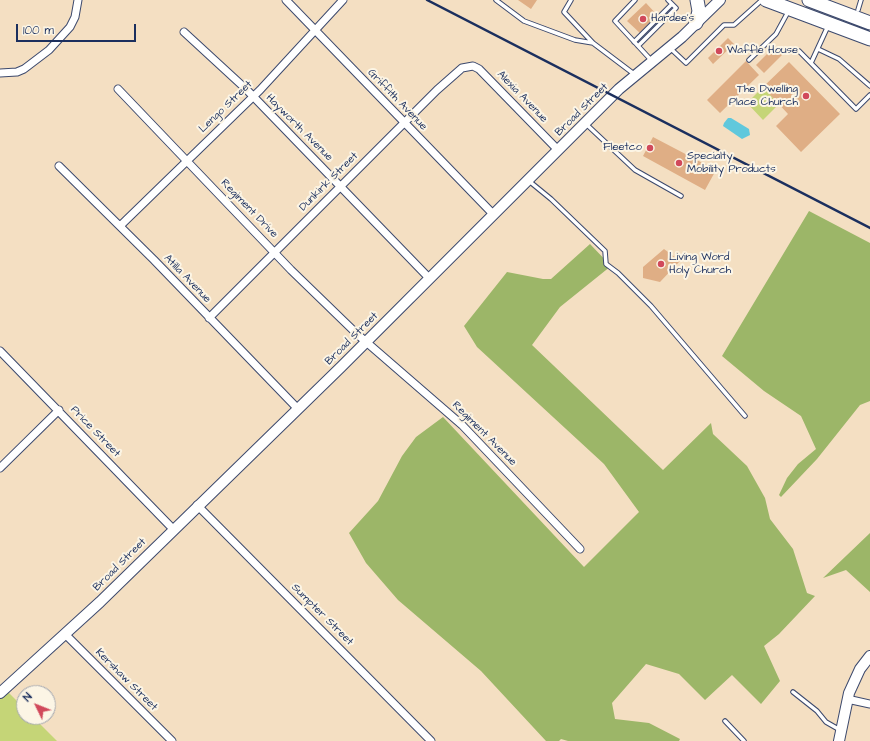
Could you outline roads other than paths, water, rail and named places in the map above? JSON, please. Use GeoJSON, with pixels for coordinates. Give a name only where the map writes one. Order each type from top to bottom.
{"type":"FeatureCollection","features":[{"type":"Feature","properties":{"kind":"highway"},"geometry":{"type":"LineString","coordinates":[[696,23],[698,10],[697,0]]}},
{"type":"Feature","properties":{"kind":"highway"},"geometry":{"type":"LineString","coordinates":[[766,0],[870,39]]}},
{"type":"Feature","properties":{"kind":"highway"},"geometry":{"type":"LineString","coordinates":[[809,0],[870,23]]}},
{"type":"Feature","properties":{"kind":"highway"},"geometry":{"type":"LineString","coordinates":[[834,0],[863,8]]}},
{"type":"Feature","properties":{"kind":"street"},"geometry":{"type":"LineString","coordinates":[[0,73],[20,71],[49,50],[70,27],[75,17],[78,0]]}},
{"type":"Feature","properties":{"kind":"street","name":"Griffith Avenue"},"geometry":{"type":"LineString","coordinates":[[286,0],[494,214]]}},
{"type":"Feature","properties":{"kind":"street","name":"Lengo Street"},"geometry":{"type":"LineString","coordinates":[[120,226],[252,96],[343,0]]}},
{"type":"Feature","properties":{"kind":"street","name":"Broad Street"},"geometry":{"type":"LineString","coordinates":[[0,693],[65,634],[367,342],[429,278],[585,124],[636,75],[670,48],[720,0]]}},
{"type":"Feature","properties":{"kind":"street","name":"Hayworth Avenue"},"geometry":{"type":"LineString","coordinates":[[184,32],[252,96],[429,278]]}},
{"type":"Feature","properties":{"kind":"street","name":"Dunkirk Street"},"geometry":{"type":"LineString","coordinates":[[209,318],[454,73],[466,66]]}},
{"type":"Feature","properties":{"kind":"street","name":"Alexia Avenue"},"geometry":{"type":"LineString","coordinates":[[466,66],[479,69],[558,150]]}},
{"type":"Feature","properties":{"kind":"street","name":"Regiment Drive"},"geometry":{"type":"LineString","coordinates":[[118,89],[275,252],[367,342]]}},
{"type":"Feature","properties":{"kind":"street","name":"Atilla Avenue"},"geometry":{"type":"LineString","coordinates":[[59,166],[120,226],[298,409]]}},
{"type":"Feature","properties":{"kind":"street","name":"Regiment Avenue"},"geometry":{"type":"LineString","coordinates":[[367,342],[462,425],[580,549]]}},
{"type":"Feature","properties":{"kind":"street","name":"Price Street"},"geometry":{"type":"LineString","coordinates":[[0,351],[174,529]]}},
{"type":"Feature","properties":{"kind":"street"},"geometry":{"type":"LineString","coordinates":[[0,468],[59,410]]}},
{"type":"Feature","properties":{"kind":"street","name":"Sumpter Street"},"geometry":{"type":"LineString","coordinates":[[198,505],[431,741]]}},
{"type":"Feature","properties":{"kind":"street","name":"Kershaw Street"},"geometry":{"type":"LineString","coordinates":[[65,634],[172,741]]}},
{"type":"Feature","properties":{"kind":"street"},"geometry":{"type":"LineString","coordinates":[[839,741],[847,699],[853,682],[870,656]]}},
{"type":"Feature","properties":{"kind":"street"},"geometry":{"type":"LineString","coordinates":[[847,699],[870,704]]}},
{"type":"Feature","properties":{"kind":"lane"},"geometry":{"type":"LineString","coordinates":[[496,0],[524,21],[575,40],[593,44]]}},
{"type":"Feature","properties":{"kind":"lane"},"geometry":{"type":"LineString","coordinates":[[571,0],[564,12],[593,44],[636,75]]}},
{"type":"Feature","properties":{"kind":"lane"},"geometry":{"type":"LineString","coordinates":[[635,0],[615,21],[653,62]]}},
{"type":"Feature","properties":{"kind":"lane"},"geometry":{"type":"LineString","coordinates":[[670,48],[686,63],[724,25],[734,25],[762,0]]}},
{"type":"Feature","properties":{"kind":"lane"},"geometry":{"type":"LineString","coordinates":[[634,42],[670,2],[676,8],[638,46]]}},
{"type":"Feature","properties":{"kind":"lane"},"geometry":{"type":"LineString","coordinates":[[749,60],[776,34],[789,9]]}},
{"type":"Feature","properties":{"kind":"lane"},"geometry":{"type":"LineString","coordinates":[[811,63],[829,24]]}},
{"type":"Feature","properties":{"kind":"lane"},"geometry":{"type":"LineString","coordinates":[[818,49],[839,59],[870,86]]}},
{"type":"Feature","properties":{"kind":"lane"},"geometry":{"type":"LineString","coordinates":[[799,51],[856,109],[870,95]]}},
{"type":"Feature","properties":{"kind":"lane"},"geometry":{"type":"LineString","coordinates":[[585,124],[635,170],[681,196]]}},
{"type":"Feature","properties":{"kind":"lane"},"geometry":{"type":"LineString","coordinates":[[528,180],[551,199],[605,251],[606,264],[618,273],[651,306],[745,416]]}},
{"type":"Feature","properties":{"kind":"lane"},"geometry":{"type":"LineString","coordinates":[[793,692],[818,712],[826,722],[841,731]]}},
{"type":"Feature","properties":{"kind":"lane"},"geometry":{"type":"LineString","coordinates":[[725,721],[744,741]]}},
{"type":"Feature","properties":{"kind":"water"},"geometry":{"type":"Polygon","coordinates":[[[728,118],[731,118],[749,129],[750,135],[742,139],[723,126],[728,118]]]}},
{"type":"Feature","properties":{"kind":"railway"},"geometry":{"type":"LineString","coordinates":[[427,0],[870,228]]}},
{"type":"Feature","properties":{"kind":"place","name":"Hardee's"},"geometry":{"type":"Point","coordinates":[643,19]}},
{"type":"Feature","properties":{"kind":"place","name":"Waffle House"},"geometry":{"type":"Point","coordinates":[719,51]}},
{"type":"Feature","properties":{"kind":"place","name":"The Dwelling Place Church"},"geometry":{"type":"Point","coordinates":[806,96]}},
{"type":"Feature","properties":{"kind":"place","name":"Fleetco"},"geometry":{"type":"Point","coordinates":[650,148]}},
{"type":"Feature","properties":{"kind":"place","name":"Specialty Mobility Products"},"geometry":{"type":"Point","coordinates":[679,163]}},
{"type":"Feature","properties":{"kind":"place","name":"Living Word Holy Church"},"geometry":{"type":"Point","coordinates":[661,264]}}]}
